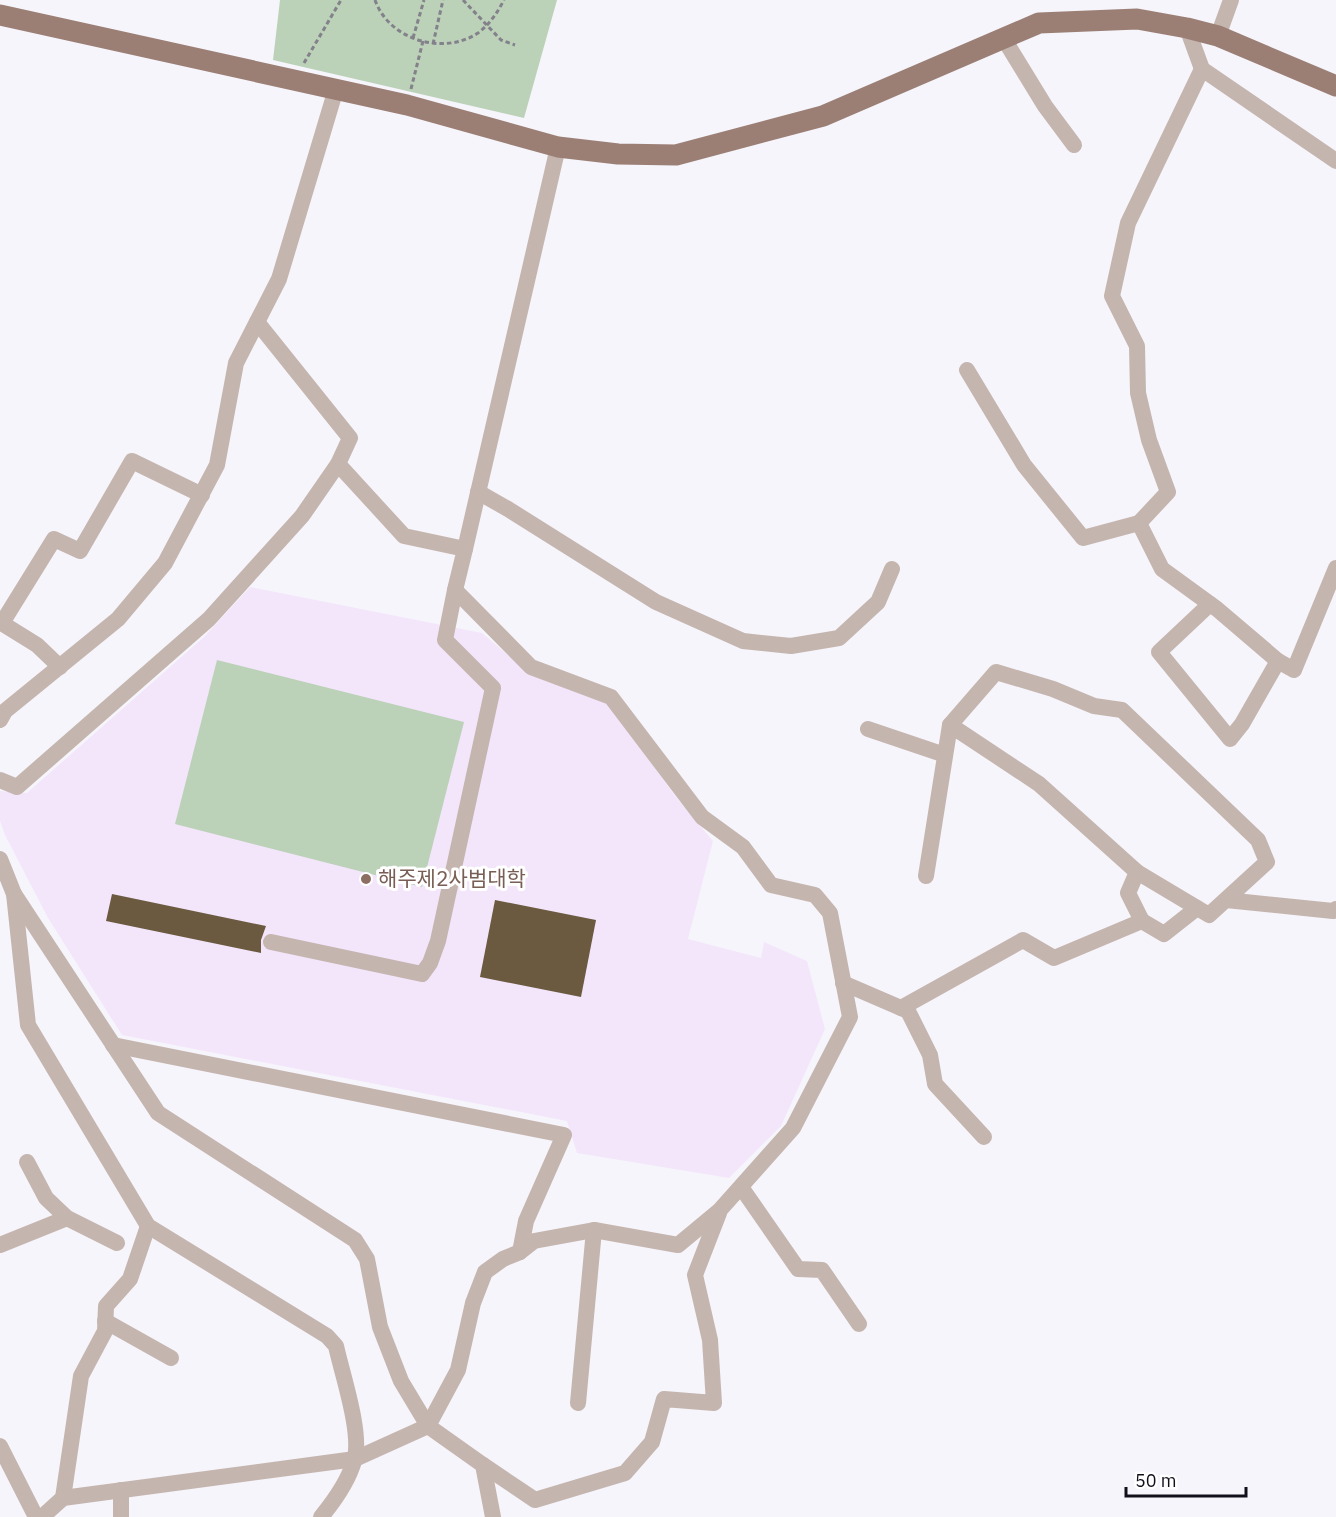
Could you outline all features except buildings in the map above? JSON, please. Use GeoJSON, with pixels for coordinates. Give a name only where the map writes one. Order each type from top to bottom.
{"type":"FeatureCollection","features":[{"type":"Feature","properties":{"kind":"main road"},"geometry":{"type":"LineString","coordinates":[[0,15],[407,105],[558,147],[618,154],[676,155],[823,116],[1039,23],[1137,19],[1187,28],[1218,36],[1336,86]]}},
{"type":"Feature","properties":{"kind":"street"},"geometry":{"type":"LineString","coordinates":[[1218,36],[1231,0]]}},
{"type":"Feature","properties":{"kind":"street"},"geometry":{"type":"LineString","coordinates":[[1187,28],[1202,69],[1336,160]]}},
{"type":"Feature","properties":{"kind":"street"},"geometry":{"type":"LineString","coordinates":[[1004,39],[1045,106],[1074,145]]}},
{"type":"Feature","properties":{"kind":"street"},"geometry":{"type":"LineString","coordinates":[[967,370],[1024,465],[1083,538],[1139,523],[1168,492],[1149,440],[1138,393],[1137,346],[1112,296],[1128,223],[1202,69]]}},
{"type":"Feature","properties":{"kind":"street"},"geometry":{"type":"LineString","coordinates":[[0,720],[5,711],[118,619],[165,562],[202,495],[217,465],[236,363],[279,279],[336,89]]}},
{"type":"Feature","properties":{"kind":"street"},"geometry":{"type":"LineString","coordinates":[[271,942],[422,974],[430,963],[438,941],[493,688],[445,640],[558,147]]}},
{"type":"Feature","properties":{"kind":"street"},"geometry":{"type":"LineString","coordinates":[[0,780],[17,787],[209,619],[302,516],[338,464],[350,438],[257,322]]}},
{"type":"Feature","properties":{"kind":"street"},"geometry":{"type":"LineString","coordinates":[[60,667],[38,645],[1,622],[54,539],[80,551],[132,460],[202,495]]}},
{"type":"Feature","properties":{"kind":"street"},"geometry":{"type":"LineString","coordinates":[[338,464],[404,536],[465,549]]}},
{"type":"Feature","properties":{"kind":"street"},"geometry":{"type":"LineString","coordinates":[[478,492],[656,602],[743,641],[790,646],[839,638],[878,602],[892,569]]}},
{"type":"Feature","properties":{"kind":"street"},"geometry":{"type":"LineString","coordinates":[[1139,523],[1162,570],[1210,604],[1278,661],[1294,670],[1336,568]]}},
{"type":"Feature","properties":{"kind":"street"},"geometry":{"type":"LineString","coordinates":[[42,1517],[63,1498],[355,1459],[428,1426],[458,1370],[473,1303],[485,1272],[503,1259],[520,1252],[534,1240],[594,1230],[678,1245],[719,1211],[793,1128],[850,1017],[830,913],[815,895],[771,885],[743,847],[702,816],[611,697],[531,667],[456,590]]}},
{"type":"Feature","properties":{"kind":"street"},"geometry":{"type":"LineString","coordinates":[[1210,604],[1159,652],[1230,739],[1242,724],[1278,661]]}},
{"type":"Feature","properties":{"kind":"street"},"geometry":{"type":"LineString","coordinates":[[926,876],[950,725],[996,672],[1053,689],[1094,706],[1122,710],[1258,840],[1268,862],[1209,915],[1137,872],[1039,784],[950,725]]}},
{"type":"Feature","properties":{"kind":"street"},"geometry":{"type":"LineString","coordinates":[[868,729],[945,755]]}},
{"type":"Feature","properties":{"kind":"street"},"geometry":{"type":"LineString","coordinates":[[0,859],[14,894],[158,1113],[355,1240],[367,1259],[380,1327],[400,1381],[428,1426],[535,1500],[625,1473],[652,1442],[664,1399],[714,1403],[710,1340],[695,1275],[719,1211]]}},
{"type":"Feature","properties":{"kind":"street"},"geometry":{"type":"LineString","coordinates":[[1137,872],[1128,893],[1142,921],[1164,934],[1197,908]]}},
{"type":"Feature","properties":{"kind":"street"},"geometry":{"type":"LineString","coordinates":[[14,894],[28,1025],[148,1226],[327,1336],[336,1346],[355,1428],[355,1459],[338,1496],[321,1517]]}},
{"type":"Feature","properties":{"kind":"street"},"geometry":{"type":"LineString","coordinates":[[1226,900],[1333,911],[1336,909]]}},
{"type":"Feature","properties":{"kind":"street"},"geometry":{"type":"LineString","coordinates":[[901,1008],[1023,940],[1054,958],[1142,921]]}},
{"type":"Feature","properties":{"kind":"street"},"geometry":{"type":"LineString","coordinates":[[0,926],[17,926]]}},
{"type":"Feature","properties":{"kind":"street"},"geometry":{"type":"LineString","coordinates":[[843,983],[908,1011],[930,1055],[935,1084],[984,1137]]}},
{"type":"Feature","properties":{"kind":"street"},"geometry":{"type":"LineString","coordinates":[[112,1045],[564,1135],[526,1221],[520,1252]]}},
{"type":"Feature","properties":{"kind":"street"},"geometry":{"type":"LineString","coordinates":[[27,1162],[46,1198],[68,1218],[117,1243]]}},
{"type":"Feature","properties":{"kind":"street"},"geometry":{"type":"LineString","coordinates":[[741,1187],[798,1269],[822,1270],[859,1324]]}},
{"type":"Feature","properties":{"kind":"street"},"geometry":{"type":"LineString","coordinates":[[0,1245],[68,1218]]}},
{"type":"Feature","properties":{"kind":"street"},"geometry":{"type":"LineString","coordinates":[[63,1498],[81,1376],[105,1331],[106,1306],[130,1279],[148,1226]]}},
{"type":"Feature","properties":{"kind":"street"},"geometry":{"type":"LineString","coordinates":[[578,1403],[594,1230]]}},
{"type":"Feature","properties":{"kind":"street"},"geometry":{"type":"LineString","coordinates":[[105,1321],[171,1358]]}},
{"type":"Feature","properties":{"kind":"street"},"geometry":{"type":"LineString","coordinates":[[0,1446],[36,1517]]}},
{"type":"Feature","properties":{"kind":"street"},"geometry":{"type":"LineString","coordinates":[[483,1465],[493,1517]]}},
{"type":"Feature","properties":{"kind":"street"},"geometry":{"type":"LineString","coordinates":[[121,1490],[121,1517]]}},
{"type":"Feature","properties":{"kind":"path"},"geometry":{"type":"LineString","coordinates":[[294,80],[341,0]]}},
{"type":"Feature","properties":{"kind":"path"},"geometry":{"type":"LineString","coordinates":[[375,0],[391,25],[413,38],[433,44],[456,42],[477,33],[494,18],[504,0]]}},
{"type":"Feature","properties":{"kind":"path"},"geometry":{"type":"LineString","coordinates":[[413,38],[424,0]]}},
{"type":"Feature","properties":{"kind":"path"},"geometry":{"type":"LineString","coordinates":[[433,44],[440,0]]}},
{"type":"Feature","properties":{"kind":"path"},"geometry":{"type":"LineString","coordinates":[[463,0],[501,40],[515,45]]}},
{"type":"Feature","properties":{"kind":"path"},"geometry":{"type":"LineString","coordinates":[[407,105],[423,41]]}},
{"type":"Feature","properties":{"kind":"shaded area","name":"해주제2사범대학"},"geometry":{"type":"Polygon","coordinates":[[[250,587],[482,633],[527,671],[601,700],[610,706],[675,796],[713,841],[688,939],[761,958],[764,942],[807,961],[825,1029],[781,1126],[729,1178],[577,1153],[567,1121],[122,1035],[48,918],[5,835],[0,821],[0,791],[27,793],[204,637],[250,587]]]}},
{"type":"Feature","properties":{"kind":"green space"},"geometry":{"type":"Polygon","coordinates":[[[280,0],[557,0],[524,118],[273,60],[280,0]]]}},
{"type":"Feature","properties":{"kind":"green space"},"geometry":{"type":"Polygon","coordinates":[[[217,660],[464,722],[422,887],[175,824],[217,660]]]}},
{"type":"Feature","properties":{"kind":"place","name":"해주제2사범대학"},"geometry":{"type":"Point","coordinates":[366,879]}}]}
